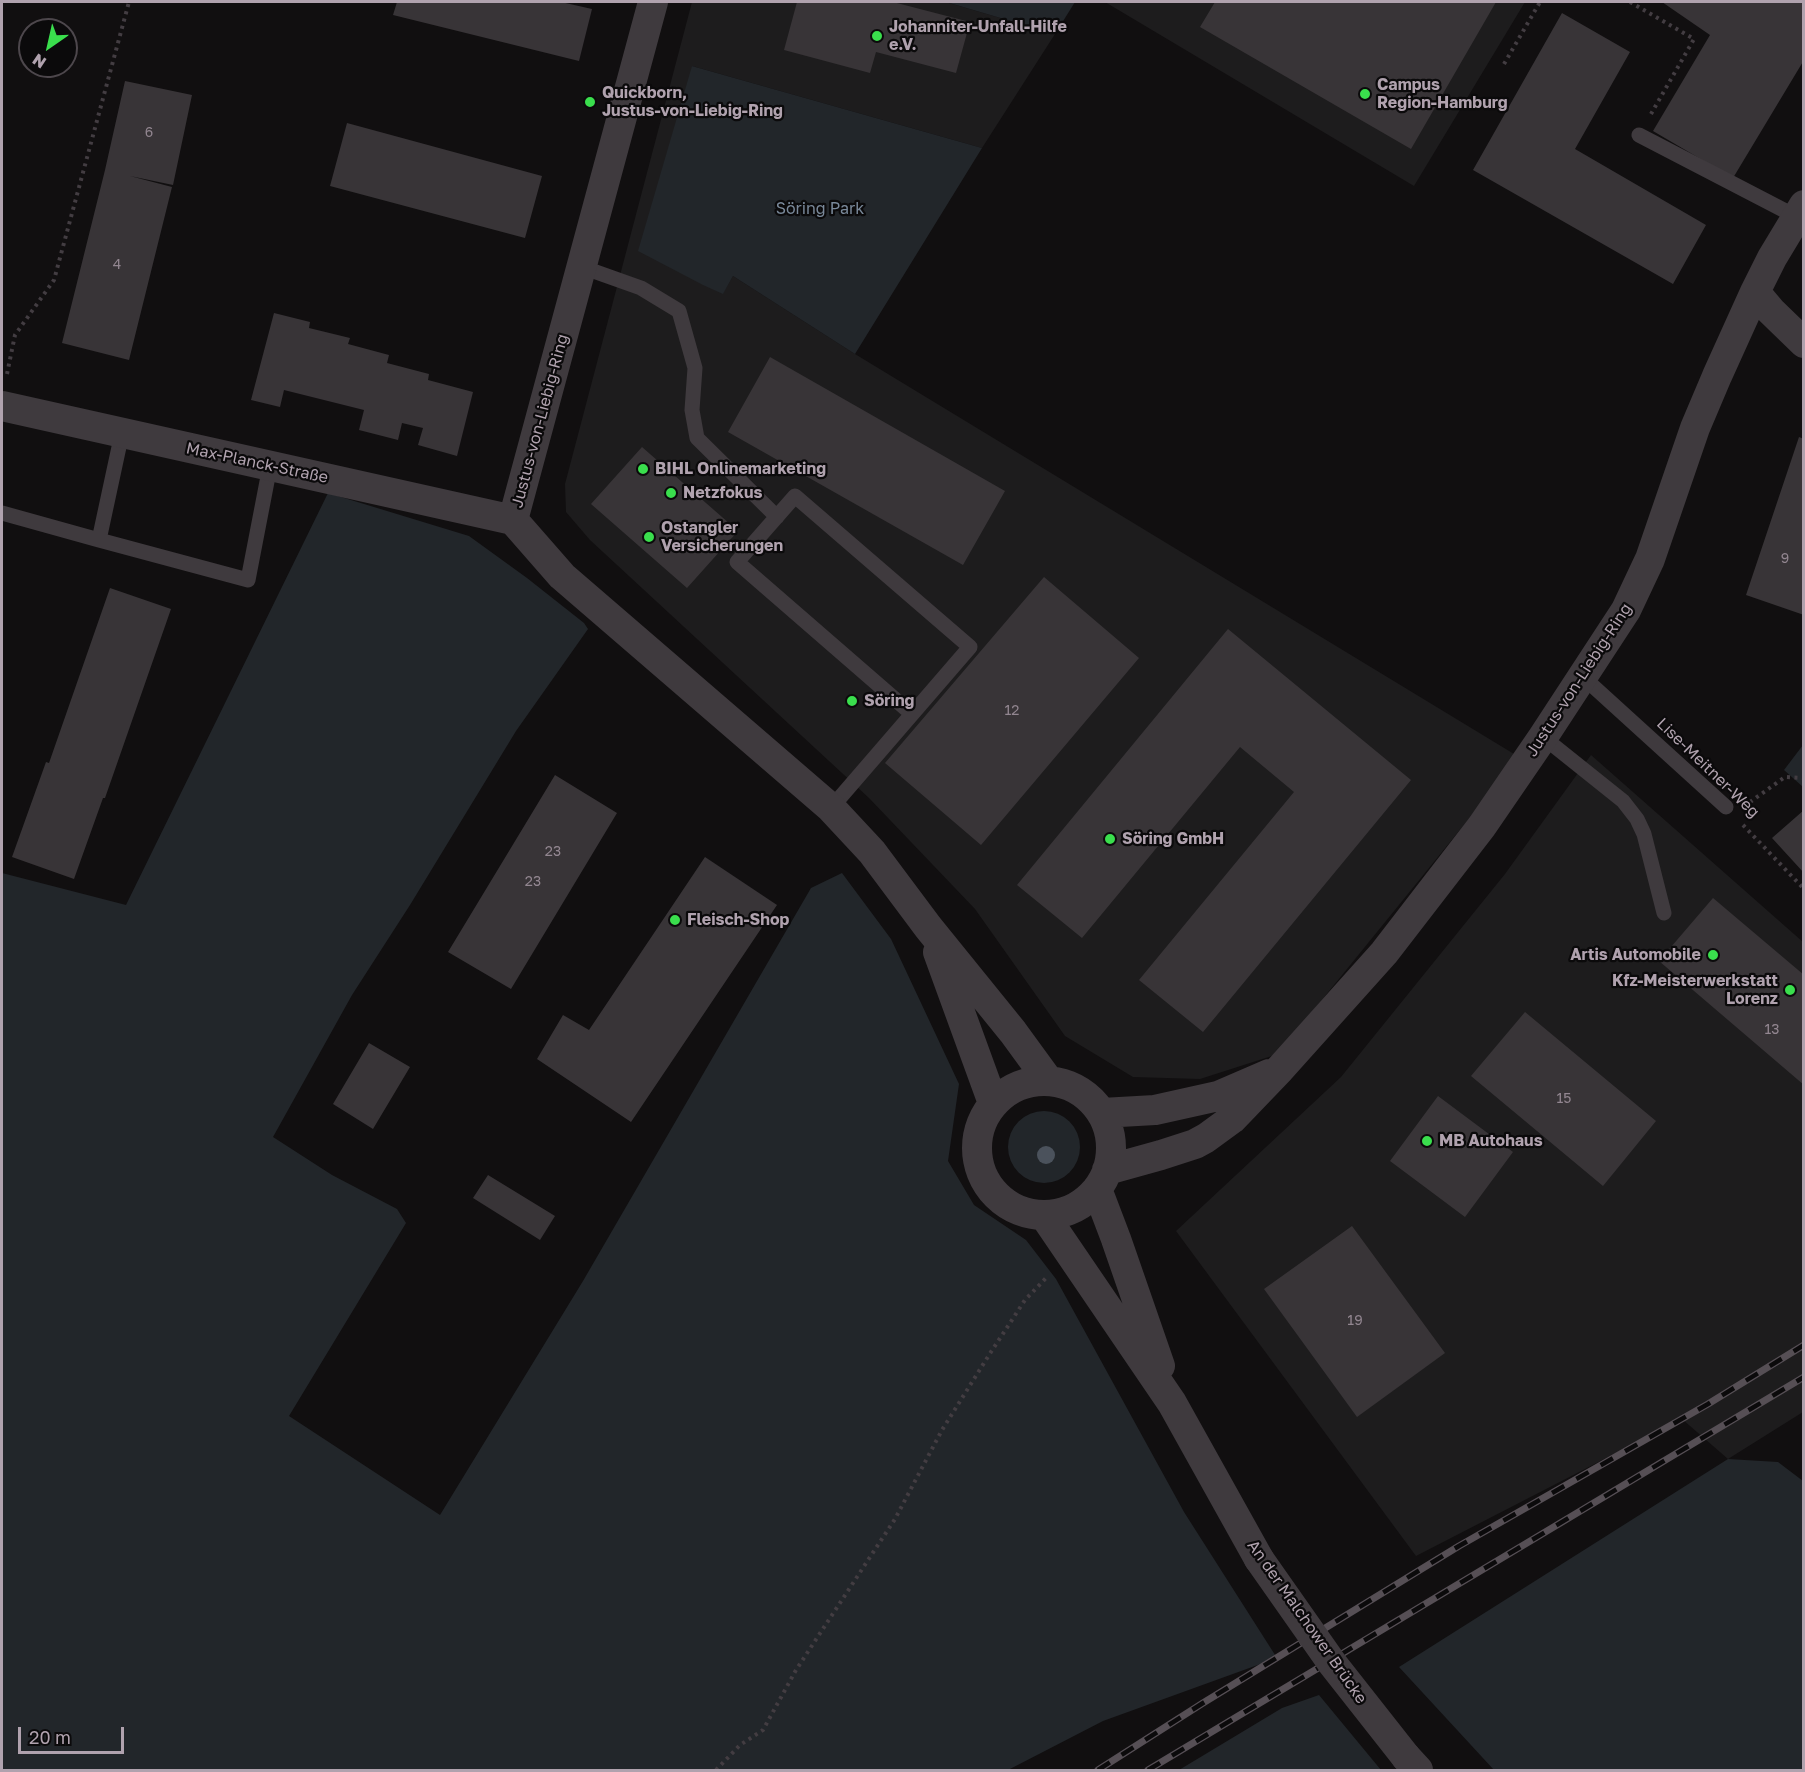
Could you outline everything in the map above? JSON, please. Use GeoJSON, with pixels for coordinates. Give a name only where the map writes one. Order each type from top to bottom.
{"type":"FeatureCollection","features":[{"type":"Feature","properties":{"kind":"street","name":"Justus-von-Liebig-Ring"},"geometry":{"type":"LineString","coordinates":[[653,2],[513,520],[562,576],[831,808],[872,852],[1048,1080]]}},
{"type":"Feature","properties":{"kind":"street","name":"Justus-von-Liebig-Ring"},"geometry":{"type":"LineString","coordinates":[[1102,1180],[1206,1138],[1232,1119],[1384,953],[1482,826],[1543,738],[1626,610],[1650,559],[1695,428],[1755,292],[1800,211]]}},
{"type":"Feature","properties":{"kind":"street"},"geometry":{"type":"LineString","coordinates":[[1755,292],[1803,342]]}},
{"type":"Feature","properties":{"kind":"street","name":"Max-Planck-Straße"},"geometry":{"type":"LineString","coordinates":[[3,395],[122,433],[513,520]]}},
{"type":"Feature","properties":{"kind":"street","name":"Justus-von-Liebig-Ring"},"geometry":{"type":"LineString","coordinates":[[928,927],[977,1054],[993,1103]]}},
{"type":"Feature","properties":{"kind":"street","name":"Justus-von-Liebig-Ring"},"geometry":{"type":"LineString","coordinates":[[1101,1113],[1155,1110],[1218,1096],[1280,1069]]}},
{"type":"Feature","properties":{"kind":"street","name":"An der Malchower Brücke"},"geometry":{"type":"LineString","coordinates":[[1048,1080],[1069,1085],[1088,1096],[1101,1113],[1110,1132],[1111,1154],[1102,1180],[1077,1207],[1057,1214],[1034,1215],[1012,1208],[994,1194],[981,1174],[976,1152],[979,1128],[993,1103],[1005,1092],[1026,1083],[1048,1080]]}},
{"type":"Feature","properties":{"kind":"street","name":"An der Malchower Brücke"},"geometry":{"type":"LineString","coordinates":[[1102,1180],[1116,1239],[1172,1403]]}},
{"type":"Feature","properties":{"kind":"street","name":"An der Malchower Brücke"},"geometry":{"type":"LineString","coordinates":[[1044,1215],[1172,1403],[1259,1559],[1332,1663],[1412,1764]]}},
{"type":"Feature","properties":{"kind":"lane"},"geometry":{"type":"LineString","coordinates":[[1639,135],[1800,211]]}},
{"type":"Feature","properties":{"kind":"lane"},"geometry":{"type":"LineString","coordinates":[[582,267],[641,288],[679,312],[695,368],[692,410],[696,438],[777,517]]}},
{"type":"Feature","properties":{"kind":"lane"},"geometry":{"type":"LineString","coordinates":[[99,540],[122,433]]}},
{"type":"Feature","properties":{"kind":"lane"},"geometry":{"type":"LineString","coordinates":[[2,513],[248,580],[270,466]]}},
{"type":"Feature","properties":{"kind":"lane"},"geometry":{"type":"LineString","coordinates":[[831,808],[970,647],[795,496],[737,562],[912,714]]}},
{"type":"Feature","properties":{"kind":"lane","name":"Lise-Meitner-Weg"},"geometry":{"type":"LineString","coordinates":[[1583,677],[1729,811]]}},
{"type":"Feature","properties":{"kind":"lane"},"geometry":{"type":"LineString","coordinates":[[1543,738],[1623,801],[1637,819],[1644,834],[1664,913]]}},
{"type":"Feature","properties":{"kind":"path"},"geometry":{"type":"LineString","coordinates":[[3,395],[15,335],[54,280],[129,2]]}},
{"type":"Feature","properties":{"kind":"path"},"geometry":{"type":"LineString","coordinates":[[1504,64],[1540,2]]}},
{"type":"Feature","properties":{"kind":"path"},"geometry":{"type":"LineString","coordinates":[[1630,2],[1694,39],[1639,135]]}},
{"type":"Feature","properties":{"kind":"path"},"geometry":{"type":"LineString","coordinates":[[1729,811],[1785,777],[1803,778]]}},
{"type":"Feature","properties":{"kind":"path","name":"Lise-Meitner-Weg"},"geometry":{"type":"LineString","coordinates":[[1729,811],[1803,889]]}},
{"type":"Feature","properties":{"kind":"path"},"geometry":{"type":"LineString","coordinates":[[716,1770],[740,1745],[763,1730],[796,1670],[895,1519],[942,1430],[988,1355],[1025,1300],[1054,1270]]}},
{"type":"Feature","properties":{"kind":"shaded area"},"geometry":{"type":"Polygon","coordinates":[[[692,2],[946,2],[1055,34],[982,148],[692,66],[723,293],[733,276],[855,354],[1519,757],[1278,1054],[1200,1079],[1133,1077],[1065,1036],[975,909],[869,798],[590,540],[566,512],[565,484],[692,2]]]}},
{"type":"Feature","properties":{"kind":"shaded area","name":"Campus Region-Hamburg"},"geometry":{"type":"Polygon","coordinates":[[[1105,2],[1525,2],[1414,186],[1105,2]]]}},
{"type":"Feature","properties":{"kind":"shaded area"},"geometry":{"type":"Polygon","coordinates":[[[1591,755],[1803,942],[1803,1412],[1728,1459],[1682,1419],[1416,1556],[1176,1231],[1341,1077],[1505,874],[1591,755]]]}},
{"type":"Feature","properties":{"kind":"green space"},"geometry":{"type":"Polygon","coordinates":[[[946,2],[1075,2],[1055,34],[946,2]]]}},
{"type":"Feature","properties":{"kind":"green space","name":"Söring Park"},"geometry":{"type":"Polygon","coordinates":[[[692,66],[982,148],[855,354],[733,276],[723,294],[638,251],[692,66]]]}},
{"type":"Feature","properties":{"kind":"green space"},"geometry":{"type":"Polygon","coordinates":[[[328,493],[469,536],[527,578],[584,623],[588,629],[516,731],[352,995],[273,1137],[332,1175],[397,1209],[406,1223],[289,1416],[440,1515],[583,1281],[811,888],[842,873],[891,939],[959,1084],[948,1161],[974,1205],[1026,1240],[1056,1279],[1184,1512],[1277,1658],[1103,1721],[1008,1770],[2,1770],[2,873],[126,905],[328,493]]]}},
{"type":"Feature","properties":{"kind":"green space"},"geometry":{"type":"Polygon","coordinates":[[[1803,745],[1803,787],[1784,770],[1803,745]]]}},
{"type":"Feature","properties":{"kind":"green space"},"geometry":{"type":"Polygon","coordinates":[[[1051,1111],[1070,1121],[1078,1133],[1080,1147],[1078,1161],[1070,1173],[1058,1181],[1037,1183],[1018,1173],[1010,1161],[1008,1140],[1018,1121],[1030,1113],[1051,1111]]]}},
{"type":"Feature","properties":{"kind":"green space"},"geometry":{"type":"Polygon","coordinates":[[[1728,1459],[1778,1462],[1803,1481],[1803,1770],[1494,1770],[1399,1667],[1728,1459]]]}},
{"type":"Feature","properties":{"kind":"green space"},"geometry":{"type":"Polygon","coordinates":[[[1319,1695],[1381,1770],[1179,1770],[1282,1708],[1319,1695]]]}},
{"type":"Feature","properties":{"kind":"building"},"geometry":{"type":"Polygon","coordinates":[[[397,2],[561,2],[592,9],[579,61],[393,15],[397,2]]]}},
{"type":"Feature","properties":{"kind":"building","name":"Johanniter-Unfall-Hilfe e.V."},"geometry":{"type":"Polygon","coordinates":[[[797,2],[893,2],[970,22],[956,73],[876,52],[870,73],[784,50],[797,2]]]}},
{"type":"Feature","properties":{"kind":"building","name":"Campus Region-Hamburg"},"geometry":{"type":"Polygon","coordinates":[[[1215,2],[1496,2],[1411,149],[1200,27],[1215,2]]]}},
{"type":"Feature","properties":{"kind":"building"},"geometry":{"type":"Polygon","coordinates":[[[1662,2],[1804,2],[1804,60],[1733,178],[1653,131],[1710,35],[1662,2]]]}},
{"type":"Feature","properties":{"kind":"building"},"geometry":{"type":"Polygon","coordinates":[[[1562,13],[1630,52],[1575,149],[1706,225],[1673,284],[1473,170],[1562,13]]]}},
{"type":"Feature","properties":{"kind":"building"},"geometry":{"type":"Polygon","coordinates":[[[125,81],[192,95],[173,185],[130,176],[172,187],[129,360],[62,343],[125,81]]]}},
{"type":"Feature","properties":{"kind":"building"},"geometry":{"type":"Polygon","coordinates":[[[347,123],[542,176],[525,238],[330,186],[347,123]]]}},
{"type":"Feature","properties":{"kind":"building"},"geometry":{"type":"Polygon","coordinates":[[[274,313],[310,322],[309,328],[350,338],[348,344],[389,355],[387,363],[429,374],[428,380],[473,392],[457,456],[418,445],[423,428],[402,423],[398,440],[359,430],[364,410],[284,390],[280,407],[251,400],[274,313]]]}},
{"type":"Feature","properties":{"kind":"building"},"geometry":{"type":"Polygon","coordinates":[[[770,357],[1005,491],[963,565],[728,432],[770,357]]]}},
{"type":"Feature","properties":{"kind":"building"},"geometry":{"type":"Polygon","coordinates":[[[1799,437],[1804,439],[1804,615],[1746,595],[1799,437]]]}},
{"type":"Feature","properties":{"kind":"building"},"geometry":{"type":"Polygon","coordinates":[[[642,447],[738,531],[687,588],[591,504],[642,447]]]}},
{"type":"Feature","properties":{"kind":"building"},"geometry":{"type":"Polygon","coordinates":[[[1044,577],[1139,658],[981,845],[885,763],[1044,577]]]}},
{"type":"Feature","properties":{"kind":"building"},"geometry":{"type":"Polygon","coordinates":[[[110,588],[171,609],[74,879],[12,857],[46,762],[49,763],[110,588]]]}},
{"type":"Feature","properties":{"kind":"building","name":"Söring GmbH"},"geometry":{"type":"Polygon","coordinates":[[[1228,629],[1411,780],[1203,1032],[1139,980],[1294,792],[1240,747],[1082,938],[1017,885],[1228,629]]]}},
{"type":"Feature","properties":{"kind":"building"},"geometry":{"type":"Polygon","coordinates":[[[555,775],[617,813],[511,989],[448,952],[555,775]]]}},
{"type":"Feature","properties":{"kind":"building"},"geometry":{"type":"Polygon","coordinates":[[[1804,810],[1804,873],[1772,838],[1804,810]]]}},
{"type":"Feature","properties":{"kind":"building"},"geometry":{"type":"Polygon","coordinates":[[[705,857],[777,905],[631,1122],[537,1059],[563,1015],[589,1030],[705,857]]]}},
{"type":"Feature","properties":{"kind":"building"},"geometry":{"type":"Polygon","coordinates":[[[1713,898],[1804,975],[1804,1085],[1659,961],[1713,898]]]}},
{"type":"Feature","properties":{"kind":"building"},"geometry":{"type":"Polygon","coordinates":[[[1525,1012],[1656,1121],[1603,1186],[1471,1076],[1525,1012]]]}},
{"type":"Feature","properties":{"kind":"building"},"geometry":{"type":"Polygon","coordinates":[[[369,1043],[410,1067],[373,1129],[333,1104],[369,1043]]]}},
{"type":"Feature","properties":{"kind":"building"},"geometry":{"type":"Polygon","coordinates":[[[1438,1096],[1513,1152],[1465,1217],[1390,1161],[1438,1096]]]}},
{"type":"Feature","properties":{"kind":"building"},"geometry":{"type":"Polygon","coordinates":[[[488,1175],[555,1216],[540,1240],[473,1198],[488,1175]]]}},
{"type":"Feature","properties":{"kind":"building"},"geometry":{"type":"Polygon","coordinates":[[[1352,1226],[1445,1353],[1357,1417],[1264,1289],[1352,1226]]]}},
{"type":"Feature","properties":{"kind":"railway"},"geometry":{"type":"LineString","coordinates":[[1098,1770],[1459,1546],[1708,1404],[1804,1345]]}},
{"type":"Feature","properties":{"kind":"railway"},"geometry":{"type":"LineString","coordinates":[[1148,1770],[1804,1377]]}},
{"type":"Feature","properties":{"kind":"place","name":"Johanniter-Unfall-Hilfe e.V."},"geometry":{"type":"Point","coordinates":[877,36]}},
{"type":"Feature","properties":{"kind":"place","name":"Campus Region-Hamburg"},"geometry":{"type":"Point","coordinates":[1365,94]}},
{"type":"Feature","properties":{"kind":"place","name":"Quickborn, Justus-von-Liebig-Ring"},"geometry":{"type":"Point","coordinates":[590,102]}},
{"type":"Feature","properties":{"kind":"place","name":"BIHL Onlinemarketing"},"geometry":{"type":"Point","coordinates":[643,469]}},
{"type":"Feature","properties":{"kind":"place","name":"Netzfokus"},"geometry":{"type":"Point","coordinates":[671,493]}},
{"type":"Feature","properties":{"kind":"place","name":"Ostangler Versicherungen"},"geometry":{"type":"Point","coordinates":[649,537]}},
{"type":"Feature","properties":{"kind":"place","name":"Söring"},"geometry":{"type":"Point","coordinates":[852,701]}},
{"type":"Feature","properties":{"kind":"place","name":"Söring GmbH"},"geometry":{"type":"Point","coordinates":[1110,839]}},
{"type":"Feature","properties":{"kind":"place","name":"Fleisch-Shop"},"geometry":{"type":"Point","coordinates":[675,920]}},
{"type":"Feature","properties":{"kind":"place","name":"Artis Automobile"},"geometry":{"type":"Point","coordinates":[1713,955]}},
{"type":"Feature","properties":{"kind":"place","name":"Kfz-Meisterwerkstatt Lorenz"},"geometry":{"type":"Point","coordinates":[1790,990]}},
{"type":"Feature","properties":{"kind":"place","name":"MB Autohaus"},"geometry":{"type":"Point","coordinates":[1427,1141]}}]}
